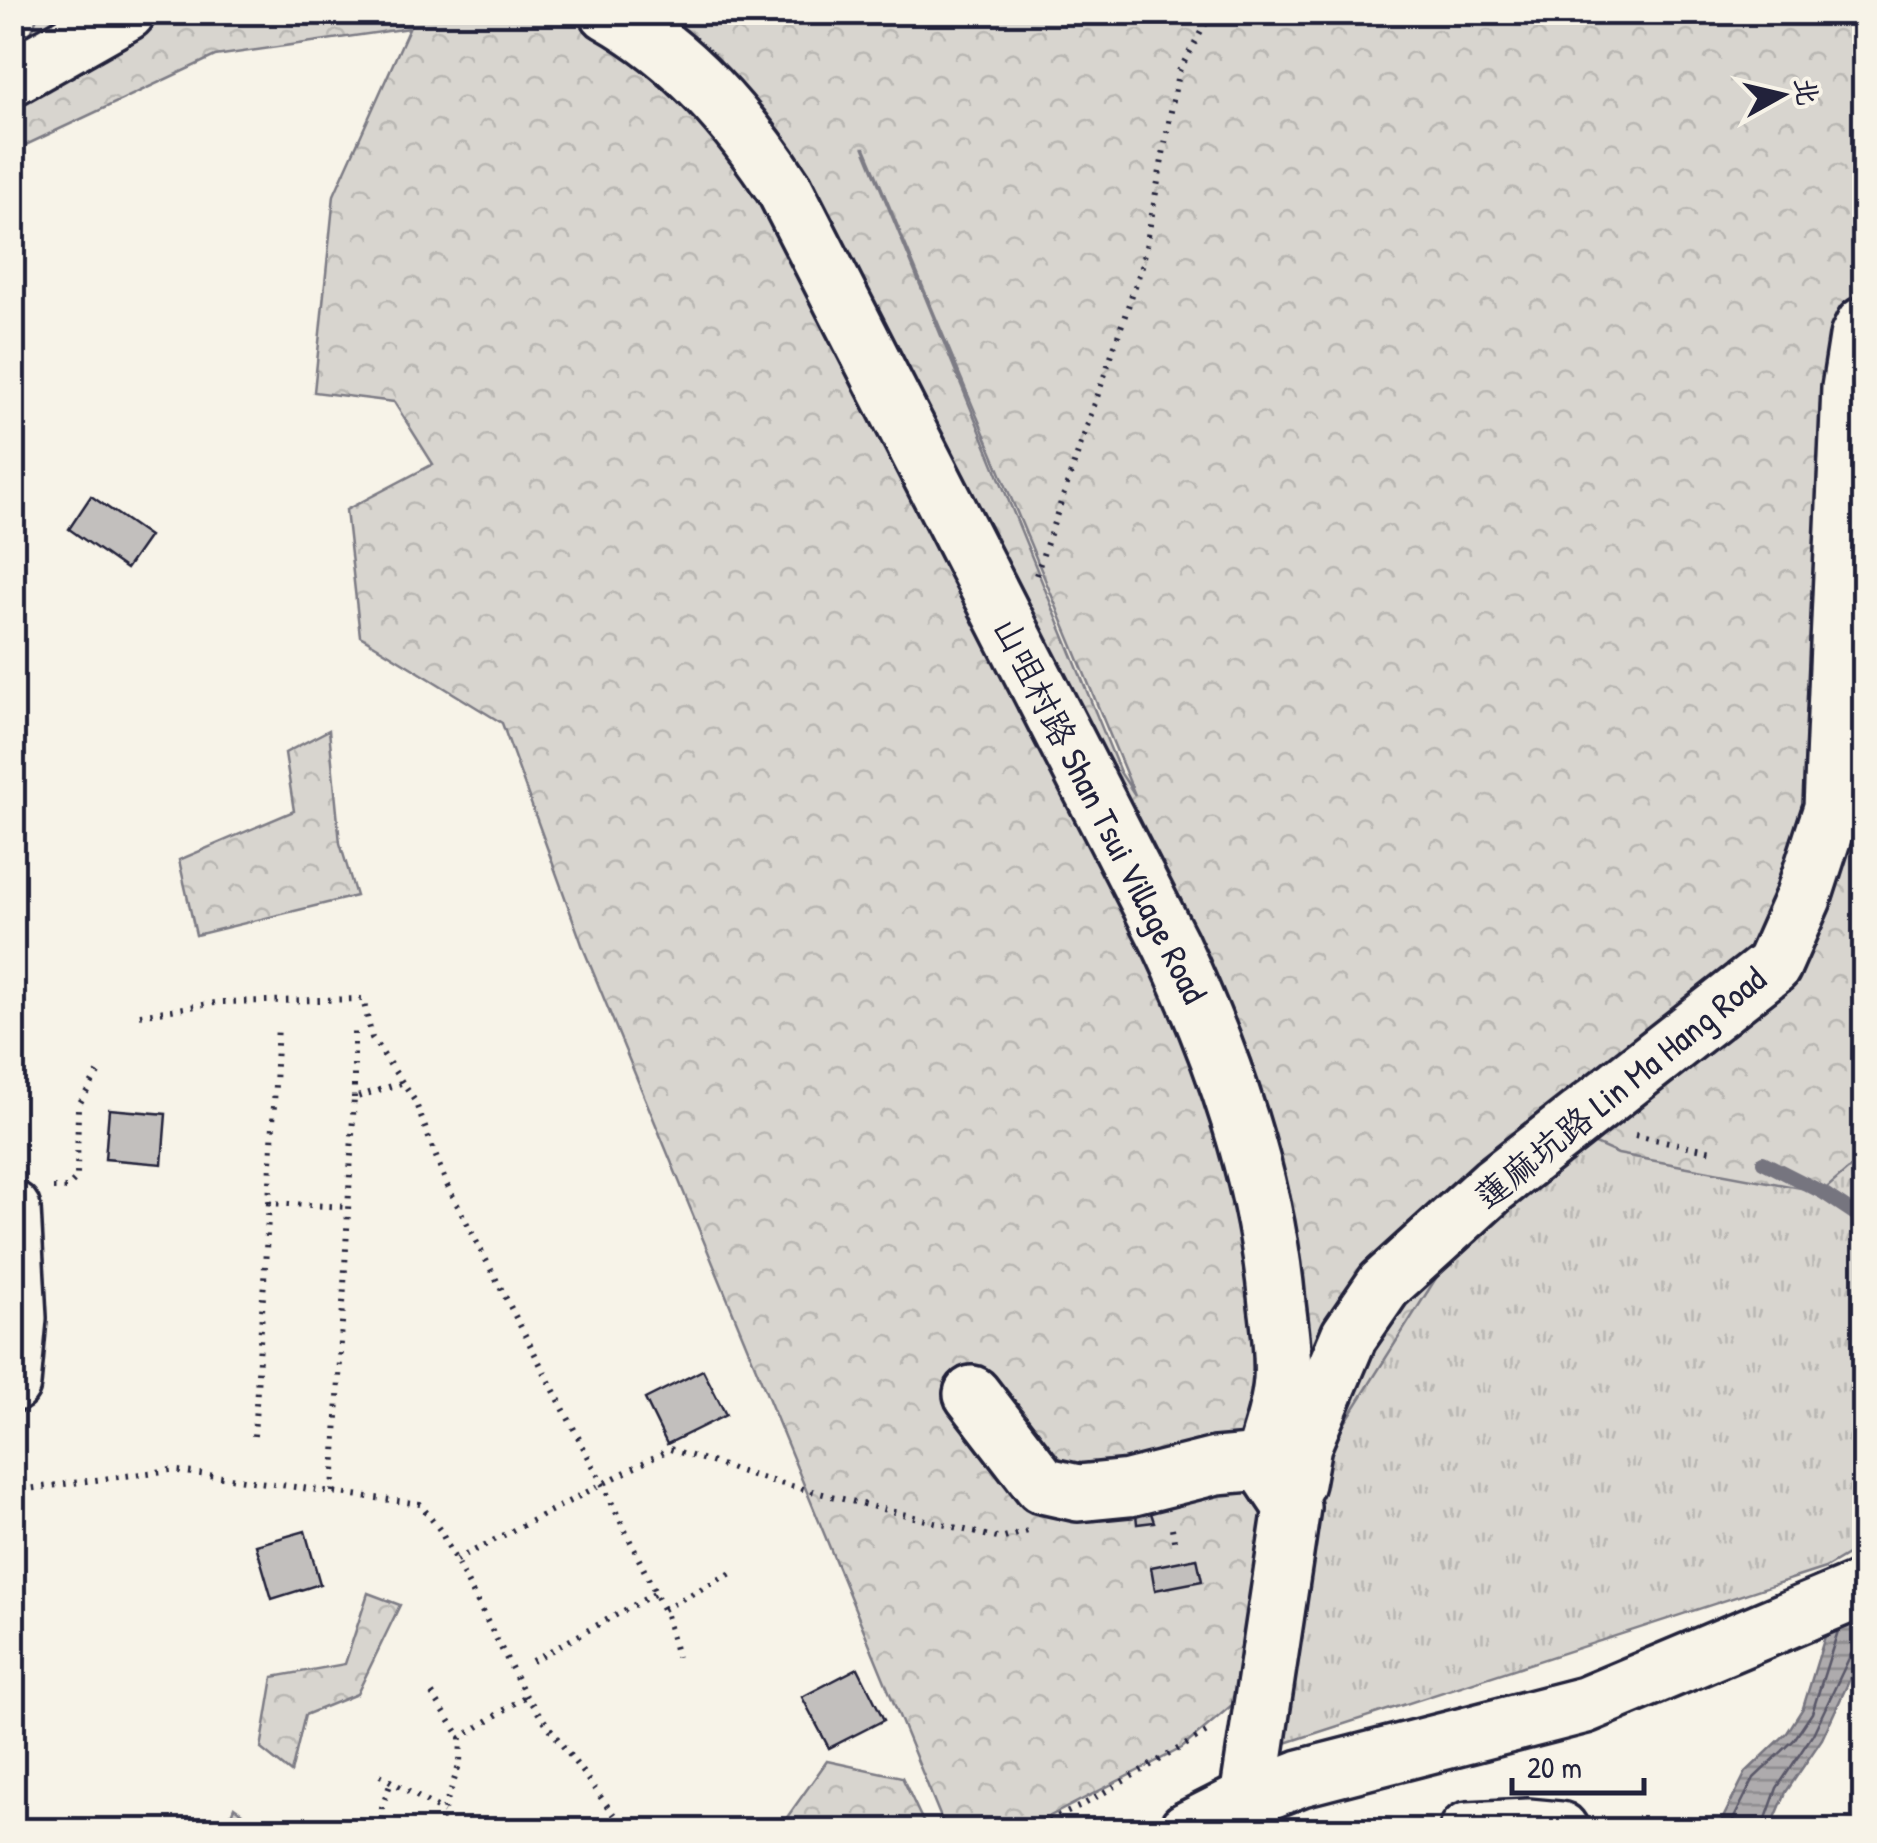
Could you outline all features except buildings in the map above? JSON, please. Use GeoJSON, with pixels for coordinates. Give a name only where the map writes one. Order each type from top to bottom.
{"type":"FeatureCollection","features":[{"type":"Feature","properties":{"kind":"street"},"geometry":{"type":"LineString","coordinates":[[12,76],[127,12]]}},
{"type":"Feature","properties":{"kind":"street","name":"山咀村路 Shan Tsui Village Road"},"geometry":{"type":"LineString","coordinates":[[608,12],[683,66],[739,124],[764,158],[808,232],[1171,945],[1209,1030],[1237,1108],[1268,1227],[1282,1354],[1279,1402],[1262,1462]]}},
{"type":"Feature","properties":{"kind":"street","name":"蓮麻坑路 Lin Ma Hang Road"},"geometry":{"type":"LineString","coordinates":[[1292,1506],[1303,1445],[1349,1336],[1384,1284],[1494,1186],[1773,966],[1803,898],[1832,808],[1850,388],[1858,337],[1864,325]]}},
{"type":"Feature","properties":{"kind":"street"},"geometry":{"type":"LineString","coordinates":[[12,1384],[31,1199]]}},
{"type":"Feature","properties":{"kind":"street"},"geometry":{"type":"LineString","coordinates":[[972,1394],[1042,1485],[1078,1493],[1129,1488],[1216,1466],[1262,1462],[1292,1506],[1248,1799]]}},
{"type":"Feature","properties":{"kind":"street"},"geometry":{"type":"LineString","coordinates":[[1187,1830],[1248,1799],[1352,1762],[1585,1705],[1864,1588]]}},
{"type":"Feature","properties":{"kind":"street"},"geometry":{"type":"LineString","coordinates":[[1468,1830],[1528,1826],[1560,1830]]}},
{"type":"Feature","properties":{"kind":"path"},"geometry":{"type":"LineString","coordinates":[[1014,638],[1143,264],[1178,73],[1212,12]]}},
{"type":"Feature","properties":{"kind":"path"},"geometry":{"type":"LineString","coordinates":[[140,1015],[220,1002],[363,999],[372,1038],[415,1101],[446,1183],[656,1593],[677,1657]]}},
{"type":"Feature","properties":{"kind":"path"},"geometry":{"type":"LineString","coordinates":[[254,1436],[278,1024]]}},
{"type":"Feature","properties":{"kind":"path"},"geometry":{"type":"LineString","coordinates":[[333,1492],[354,1098],[354,1030]]}},
{"type":"Feature","properties":{"kind":"path"},"geometry":{"type":"LineString","coordinates":[[31,1199],[68,1188],[77,1178],[78,1106],[98,1072]]}},
{"type":"Feature","properties":{"kind":"path"},"geometry":{"type":"LineString","coordinates":[[354,1098],[404,1082]]}},
{"type":"Feature","properties":{"kind":"path"},"geometry":{"type":"LineString","coordinates":[[1624,1133],[1717,1152]]}},
{"type":"Feature","properties":{"kind":"path"},"geometry":{"type":"LineString","coordinates":[[269,1203],[348,1207]]}},
{"type":"Feature","properties":{"kind":"path"},"geometry":{"type":"LineString","coordinates":[[456,1560],[670,1450],[764,1479],[1001,1539],[1058,1522],[1078,1493]]}},
{"type":"Feature","properties":{"kind":"path"},"geometry":{"type":"LineString","coordinates":[[12,1490],[171,1470],[420,1504],[440,1530],[526,1696],[625,1830]]}},
{"type":"Feature","properties":{"kind":"path"},"geometry":{"type":"LineString","coordinates":[[663,1609],[736,1570]]}},
{"type":"Feature","properties":{"kind":"path"},"geometry":{"type":"LineString","coordinates":[[532,1661],[656,1593]]}},
{"type":"Feature","properties":{"kind":"path"},"geometry":{"type":"LineString","coordinates":[[432,1694],[461,1738],[460,1763],[437,1830]]}},
{"type":"Feature","properties":{"kind":"path"},"geometry":{"type":"LineString","coordinates":[[461,1738],[526,1696]]}},
{"type":"Feature","properties":{"kind":"path"},"geometry":{"type":"LineString","coordinates":[[1030,1830],[1182,1748],[1264,1696]]}},
{"type":"Feature","properties":{"kind":"path"},"geometry":{"type":"LineString","coordinates":[[380,1775],[444,1812]]}},
{"type":"Feature","properties":{"kind":"path"},"geometry":{"type":"LineString","coordinates":[[382,1830],[382,1807],[391,1782]]}},
{"type":"Feature","properties":{"kind":"green space"},"geometry":{"type":"Polygon","coordinates":[[[39,12],[1864,13],[1864,1156],[1822,1192],[1618,1154],[1564,1130],[1494,1186],[1292,1507],[1261,1680],[1182,1748],[1023,1830],[946,1830],[584,950],[502,723],[360,636],[346,510],[433,464],[394,402],[314,392],[334,195],[409,28],[215,56],[13,151],[12,83],[39,12]],[[865,148],[1120,772],[1135,795],[865,148]]]}},
{"type":"Feature","properties":{"kind":"green space"},"geometry":{"type":"Polygon","coordinates":[[[329,730],[340,843],[356,896],[196,935],[179,860],[294,811],[285,753],[329,730]]]}},
{"type":"Feature","properties":{"kind":"green space"},"geometry":{"type":"Polygon","coordinates":[[[1864,1133],[1864,1545],[1825,1568],[1258,1752],[1303,1414],[1560,1134],[1864,1133]]]}},
{"type":"Feature","properties":{"kind":"green space"},"geometry":{"type":"Polygon","coordinates":[[[368,1593],[400,1605],[357,1694],[305,1715],[291,1773],[261,1749],[273,1677],[345,1664],[368,1593]]]}},
{"type":"Feature","properties":{"kind":"green space"},"geometry":{"type":"Polygon","coordinates":[[[827,1761],[902,1777],[927,1830],[778,1830],[827,1761]]]}},
{"type":"Feature","properties":{"kind":"green space"},"geometry":{"type":"Polygon","coordinates":[[[234,1807],[265,1830],[225,1830],[234,1807]]]}},
{"type":"Feature","properties":{"kind":"water"},"geometry":{"type":"Polygon","coordinates":[[[1864,1509],[1864,1649],[1822,1739],[1786,1792],[1770,1830],[1717,1830],[1746,1772],[1787,1733],[1803,1708],[1864,1509]]]}},
{"type":"Feature","properties":{"kind":"waterway"},"geometry":{"type":"LineString","coordinates":[[1763,1162],[1822,1192],[1864,1220]]}}]}
